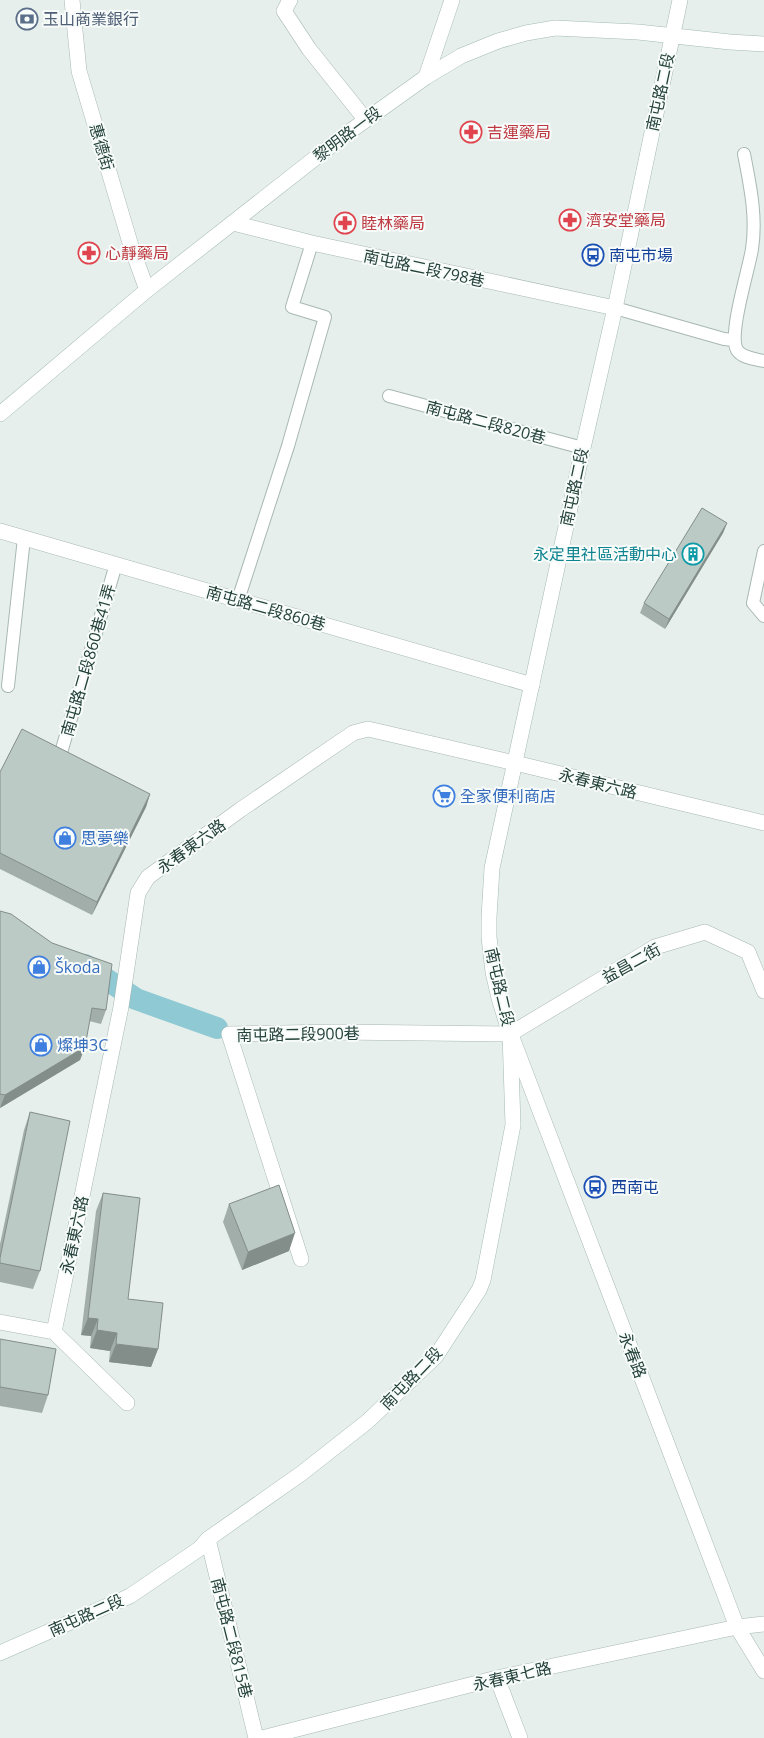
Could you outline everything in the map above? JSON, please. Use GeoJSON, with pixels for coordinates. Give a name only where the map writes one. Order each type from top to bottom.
{"type":"FeatureCollection","features":[{"type":"Feature","properties":{"kind":"street","name":"惠德街"},"geometry":{"type":"LineString","coordinates":[[72,0],[80,71],[130,246],[147,290]]}},
{"type":"Feature","properties":{"kind":"street"},"geometry":{"type":"LineString","coordinates":[[290,0],[284,12],[309,49],[365,120]]}},
{"type":"Feature","properties":{"kind":"street"},"geometry":{"type":"LineString","coordinates":[[426,77],[452,0]]}},
{"type":"Feature","properties":{"kind":"street","name":"南屯路二段"},"geometry":{"type":"LineString","coordinates":[[0,1653],[130,1596],[199,1549],[208,1539],[302,1473],[368,1421],[436,1356],[479,1290],[483,1280],[513,1125],[510,1034],[493,972],[489,916],[492,868],[615,308],[680,0]]}},
{"type":"Feature","properties":{"kind":"street","name":"黎明路一段"},"geometry":{"type":"LineString","coordinates":[[0,414],[147,290],[365,120],[426,77],[461,56],[498,41],[526,33],[555,28],[672,34],[730,42],[764,44]]}},
{"type":"Feature","properties":{"kind":"street","name":"南屯路二段798巷"},"geometry":{"type":"LineString","coordinates":[[233,223],[312,243],[615,308]]}},
{"type":"Feature","properties":{"kind":"street","name":"南屯路二段860巷"},"geometry":{"type":"LineString","coordinates":[[0,531],[532,685]]}},
{"type":"Feature","properties":{"kind":"street","name":"永春東六路"},"geometry":{"type":"LineString","coordinates":[[54,1332],[121,1007],[138,894],[148,877],[240,810],[353,733],[368,728],[515,762],[764,824]]}},
{"type":"Feature","properties":{"kind":"street","name":"益昌二街"},"geometry":{"type":"LineString","coordinates":[[510,1034],[655,947],[706,932],[748,952],[764,990]]}},
{"type":"Feature","properties":{"kind":"street","name":"南屯路二段900巷"},"geometry":{"type":"LineString","coordinates":[[301,1259],[229,1034],[337,1032],[510,1034]]}},
{"type":"Feature","properties":{"kind":"street","name":"永春路"},"geometry":{"type":"LineString","coordinates":[[510,1034],[737,1627],[764,1671]]}},
{"type":"Feature","properties":{"kind":"street"},"geometry":{"type":"LineString","coordinates":[[0,1322],[54,1332],[127,1403]]}},
{"type":"Feature","properties":{"kind":"street","name":"南屯路二段815巷"},"geometry":{"type":"LineString","coordinates":[[208,1539],[256,1738]]}},
{"type":"Feature","properties":{"kind":"street","name":"永春東七路"},"geometry":{"type":"LineString","coordinates":[[262,1738],[497,1678],[737,1627],[764,1624]]}},
{"type":"Feature","properties":{"kind":"street"},"geometry":{"type":"LineString","coordinates":[[497,1678],[520,1738]]}},
{"type":"Feature","properties":{"kind":"lane"},"geometry":{"type":"LineString","coordinates":[[744,154],[753,204],[753,235],[734,340],[736,349],[741,356],[764,361]]}},
{"type":"Feature","properties":{"kind":"lane"},"geometry":{"type":"LineString","coordinates":[[238,600],[288,446],[325,317],[292,306],[312,243]]}},
{"type":"Feature","properties":{"kind":"lane"},"geometry":{"type":"LineString","coordinates":[[615,308],[724,339],[734,340]]}},
{"type":"Feature","properties":{"kind":"lane","name":"南屯路二段820巷"},"geometry":{"type":"LineString","coordinates":[[389,396],[583,448]]}},
{"type":"Feature","properties":{"kind":"lane"},"geometry":{"type":"LineString","coordinates":[[8,686],[24,538]]}},
{"type":"Feature","properties":{"kind":"lane"},"geometry":{"type":"LineString","coordinates":[[764,551],[753,603],[764,616]]}},
{"type":"Feature","properties":{"kind":"lane","name":"南屯路二段860巷41弄"},"geometry":{"type":"LineString","coordinates":[[60,756],[116,564]]}},
{"type":"Feature","properties":{"kind":"building","name":"永定里社區活動中心"},"geometry":{"type":"Polygon","coordinates":[[[702,508],[727,523],[669,619],[644,603],[702,508]]]}},
{"type":"Feature","properties":{"kind":"building","name":"思夢樂"},"geometry":{"type":"Polygon","coordinates":[[[22,729],[150,794],[97,902],[0,853],[0,772],[22,729]]]}},
{"type":"Feature","properties":{"kind":"building"},"geometry":{"type":"Polygon","coordinates":[[[0,911],[11,914],[52,943],[112,964],[106,1010],[92,1008],[85,1047],[5,1095],[0,1094],[0,911]]]}},
{"type":"Feature","properties":{"kind":"building"},"geometry":{"type":"Polygon","coordinates":[[[30,1112],[70,1121],[40,1271],[0,1263],[30,1112]]]}},
{"type":"Feature","properties":{"kind":"building"},"geometry":{"type":"Polygon","coordinates":[[[279,1185],[295,1233],[248,1252],[229,1204],[279,1185]]]}},
{"type":"Feature","properties":{"kind":"building"},"geometry":{"type":"Polygon","coordinates":[[[103,1193],[140,1198],[128,1299],[163,1303],[158,1349],[116,1344],[117,1333],[97,1330],[98,1319],[88,1318],[103,1193]]]}},
{"type":"Feature","properties":{"kind":"building"},"geometry":{"type":"Polygon","coordinates":[[[0,1339],[56,1349],[48,1395],[0,1387],[0,1339]]]}},
{"type":"Feature","properties":{"kind":"waterway"},"geometry":{"type":"LineString","coordinates":[[85,965],[136,999],[217,1028]]}},
{"type":"Feature","properties":{"kind":"place","name":"玉山商業銀行"},"geometry":{"type":"Point","coordinates":[27,19]}},
{"type":"Feature","properties":{"kind":"place","name":"吉運藥局"},"geometry":{"type":"Point","coordinates":[471,132]}},
{"type":"Feature","properties":{"kind":"place","name":"濟安堂藥局"},"geometry":{"type":"Point","coordinates":[570,220]}},
{"type":"Feature","properties":{"kind":"place","name":"睦林藥局"},"geometry":{"type":"Point","coordinates":[345,223]}},
{"type":"Feature","properties":{"kind":"place","name":"心靜藥局"},"geometry":{"type":"Point","coordinates":[89,253]}},
{"type":"Feature","properties":{"kind":"place","name":"南屯市場"},"geometry":{"type":"Point","coordinates":[593,255]}},
{"type":"Feature","properties":{"kind":"place","name":"永定里社區活動中心"},"geometry":{"type":"Point","coordinates":[693,554]}},
{"type":"Feature","properties":{"kind":"place","name":"全家便利商店"},"geometry":{"type":"Point","coordinates":[444,796]}},
{"type":"Feature","properties":{"kind":"place","name":"思夢樂"},"geometry":{"type":"Point","coordinates":[65,838]}},
{"type":"Feature","properties":{"kind":"place","name":"Škoda"},"geometry":{"type":"Point","coordinates":[39,967]}},
{"type":"Feature","properties":{"kind":"place","name":"燦坤3C"},"geometry":{"type":"Point","coordinates":[41,1045]}},
{"type":"Feature","properties":{"kind":"place","name":"西南屯"},"geometry":{"type":"Point","coordinates":[595,1187]}}]}
